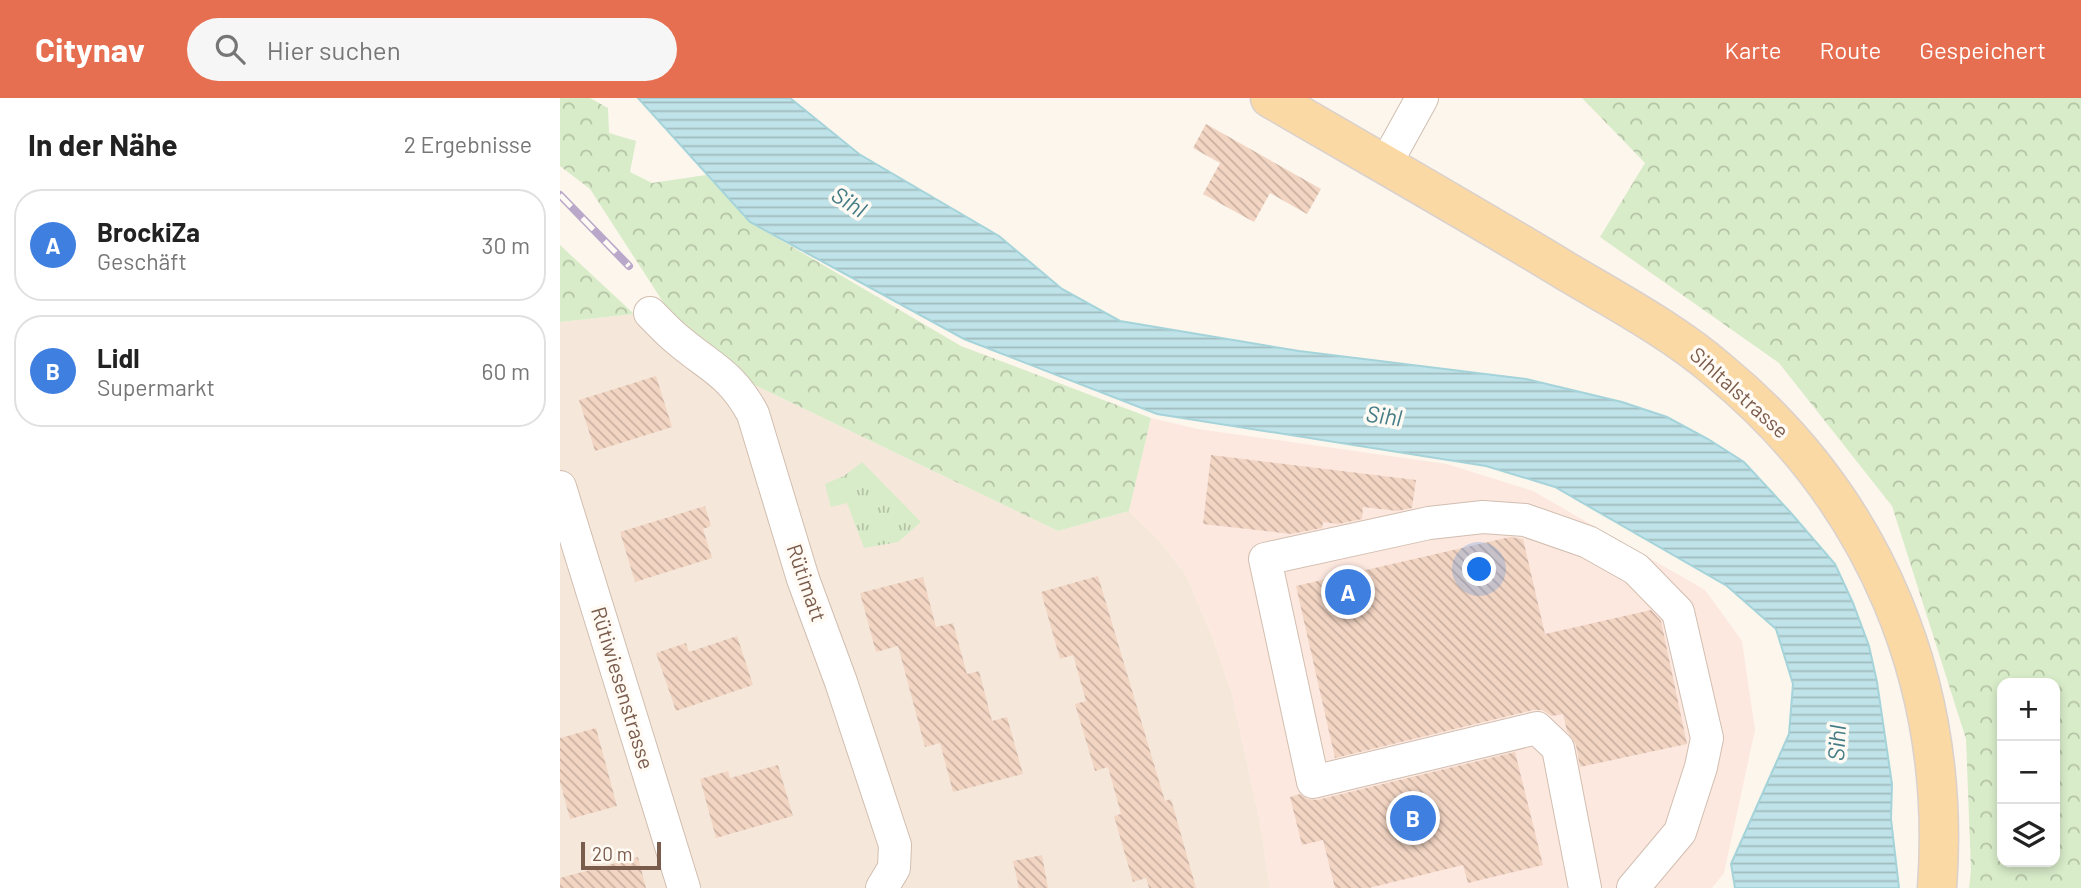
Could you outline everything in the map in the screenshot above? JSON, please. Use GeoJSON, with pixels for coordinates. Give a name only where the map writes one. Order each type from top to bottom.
{"type":"FeatureCollection","features":[{"type":"Feature","properties":{"kind":"main road","name":"Sihltalstrasse"},"geometry":{"type":"LineString","coordinates":[[1270,98],[1546,259],[1685,344],[1732,381],[1786,435],[1833,492],[1864,542],[1905,632],[1922,686],[1933,741],[1939,833],[1937,888]]}},
{"type":"Feature","properties":{"kind":"street"},"geometry":{"type":"LineString","coordinates":[[1385,165],[1422,98]]}},
{"type":"Feature","properties":{"kind":"street","name":"Rütimatt"},"geometry":{"type":"LineString","coordinates":[[650,313],[676,340],[723,373],[741,393],[753,414],[791,541],[842,682],[895,845],[894,868],[882,888]]}},
{"type":"Feature","properties":{"kind":"street","name":"Rütiwiesenstrasse"},"geometry":{"type":"LineString","coordinates":[[560,487],[684,888]]}},
{"type":"Feature","properties":{"kind":"street"},"geometry":{"type":"LineString","coordinates":[[1585,888],[1558,748],[1537,727],[1314,782],[1265,559],[1429,523],[1483,517],[1525,520],[1588,542],[1636,569],[1678,612],[1707,738],[1701,767],[1680,831],[1633,888]]}},
{"type":"Feature","properties":{"kind":"shaded area"},"geometry":{"type":"Polygon","coordinates":[[[634,314],[734,375],[1058,531],[1129,511],[1160,541],[1186,575],[1213,638],[1232,694],[1260,822],[1270,888],[560,888],[560,322],[634,314]]]}},
{"type":"Feature","properties":{"kind":"shaded area"},"geometry":{"type":"Polygon","coordinates":[[[1151,418],[1198,429],[1447,464],[1533,491],[1705,590],[1742,641],[1755,730],[1724,873],[1712,888],[1270,888],[1260,822],[1232,694],[1213,638],[1186,575],[1160,541],[1129,511],[1151,418]]]}},
{"type":"Feature","properties":{"kind":"green space"},"geometry":{"type":"Polygon","coordinates":[[[560,98],[590,98],[608,108],[609,133],[636,141],[630,172],[652,183],[706,175],[750,222],[961,346],[1151,418],[1129,511],[1058,531],[734,375],[676,322],[590,189],[560,166],[560,98]]]}},
{"type":"Feature","properties":{"kind":"green space"},"geometry":{"type":"Polygon","coordinates":[[[1582,98],[2081,98],[2081,888],[1969,888],[1971,870],[1966,739],[1892,506],[1779,363],[1600,237],[1645,163],[1582,98]]]}},
{"type":"Feature","properties":{"kind":"green space"},"geometry":{"type":"Polygon","coordinates":[[[560,245],[634,314],[560,322],[560,245]]]}},
{"type":"Feature","properties":{"kind":"green space"},"geometry":{"type":"Polygon","coordinates":[[[862,462],[921,522],[898,542],[864,548],[847,503],[831,507],[825,484],[844,476],[862,462]]]}},
{"type":"Feature","properties":{"kind":"water","name":"Sihl"},"geometry":{"type":"Polygon","coordinates":[[[638,98],[790,98],[859,154],[999,236],[1062,289],[1120,321],[1299,351],[1526,379],[1622,402],[1667,417],[1708,439],[1744,462],[1791,513],[1835,564],[1853,603],[1869,646],[1877,682],[1892,784],[1891,819],[1899,888],[1735,888],[1731,864],[1789,734],[1793,684],[1776,629],[1727,586],[1555,487],[1486,466],[1157,414],[964,339],[750,222],[638,98]]]}},
{"type":"Feature","properties":{"kind":"building"},"geometry":{"type":"Polygon","coordinates":[[[1206,124],[1321,189],[1307,214],[1270,193],[1254,222],[1203,194],[1220,163],[1193,148],[1206,124]]]}},
{"type":"Feature","properties":{"kind":"building"},"geometry":{"type":"Polygon","coordinates":[[[656,376],[672,427],[595,451],[579,400],[656,376]]]}},
{"type":"Feature","properties":{"kind":"building"},"geometry":{"type":"Polygon","coordinates":[[[1211,455],[1416,480],[1412,508],[1397,511],[1363,507],[1362,519],[1338,524],[1323,522],[1322,528],[1291,534],[1203,524],[1211,455]]]}},
{"type":"Feature","properties":{"kind":"building"},"geometry":{"type":"Polygon","coordinates":[[[705,506],[711,526],[703,529],[712,558],[635,582],[620,532],[705,506]]]}},
{"type":"Feature","properties":{"kind":"building"},"geometry":{"type":"Polygon","coordinates":[[[1510,537],[1523,539],[1545,634],[1651,610],[1661,621],[1687,744],[1580,767],[1576,745],[1567,731],[1563,714],[1552,716],[1542,710],[1533,710],[1335,758],[1296,586],[1510,537]]]}},
{"type":"Feature","properties":{"kind":"building"},"geometry":{"type":"Polygon","coordinates":[[[1098,576],[1165,801],[1171,799],[1196,888],[1149,888],[1146,878],[1133,882],[1114,816],[1121,814],[1108,767],[1095,771],[1075,704],[1086,701],[1073,655],[1060,659],[1041,592],[1098,576]]]}},
{"type":"Feature","properties":{"kind":"building"},"geometry":{"type":"Polygon","coordinates":[[[923,577],[936,627],[953,623],[967,674],[979,671],[992,721],[1007,717],[1023,774],[953,792],[940,743],[925,747],[898,646],[876,652],[860,593],[923,577]]]}},
{"type":"Feature","properties":{"kind":"building"},"geometry":{"type":"Polygon","coordinates":[[[737,636],[753,685],[676,711],[656,653],[686,643],[689,652],[737,636]]]}},
{"type":"Feature","properties":{"kind":"building"},"geometry":{"type":"Polygon","coordinates":[[[596,728],[617,806],[570,819],[560,782],[560,738],[596,728]]]}},
{"type":"Feature","properties":{"kind":"building"},"geometry":{"type":"Polygon","coordinates":[[[1515,752],[1543,865],[1468,883],[1463,865],[1369,888],[1335,888],[1323,840],[1302,845],[1290,797],[1300,794],[1307,799],[1317,800],[1515,752]]]}},
{"type":"Feature","properties":{"kind":"building"},"geometry":{"type":"Polygon","coordinates":[[[778,765],[793,816],[716,838],[700,779],[728,771],[730,778],[778,765]]]}},
{"type":"Feature","properties":{"kind":"building"},"geometry":{"type":"Polygon","coordinates":[[[1042,855],[1048,888],[1019,888],[1013,861],[1042,855]]]}},
{"type":"Feature","properties":{"kind":"building"},"geometry":{"type":"Polygon","coordinates":[[[638,857],[646,888],[560,888],[560,878],[638,857]]]}},
{"type":"Feature","properties":{"kind":"railway"},"geometry":{"type":"LineString","coordinates":[[560,195],[629,266]]}},
{"type":"Feature","properties":{"kind":"place","name":"BrockiZa"},"geometry":{"type":"Point","coordinates":[1348,592]}},
{"type":"Feature","properties":{"kind":"place","name":"Lidl"},"geometry":{"type":"Point","coordinates":[1413,818]}}]}
